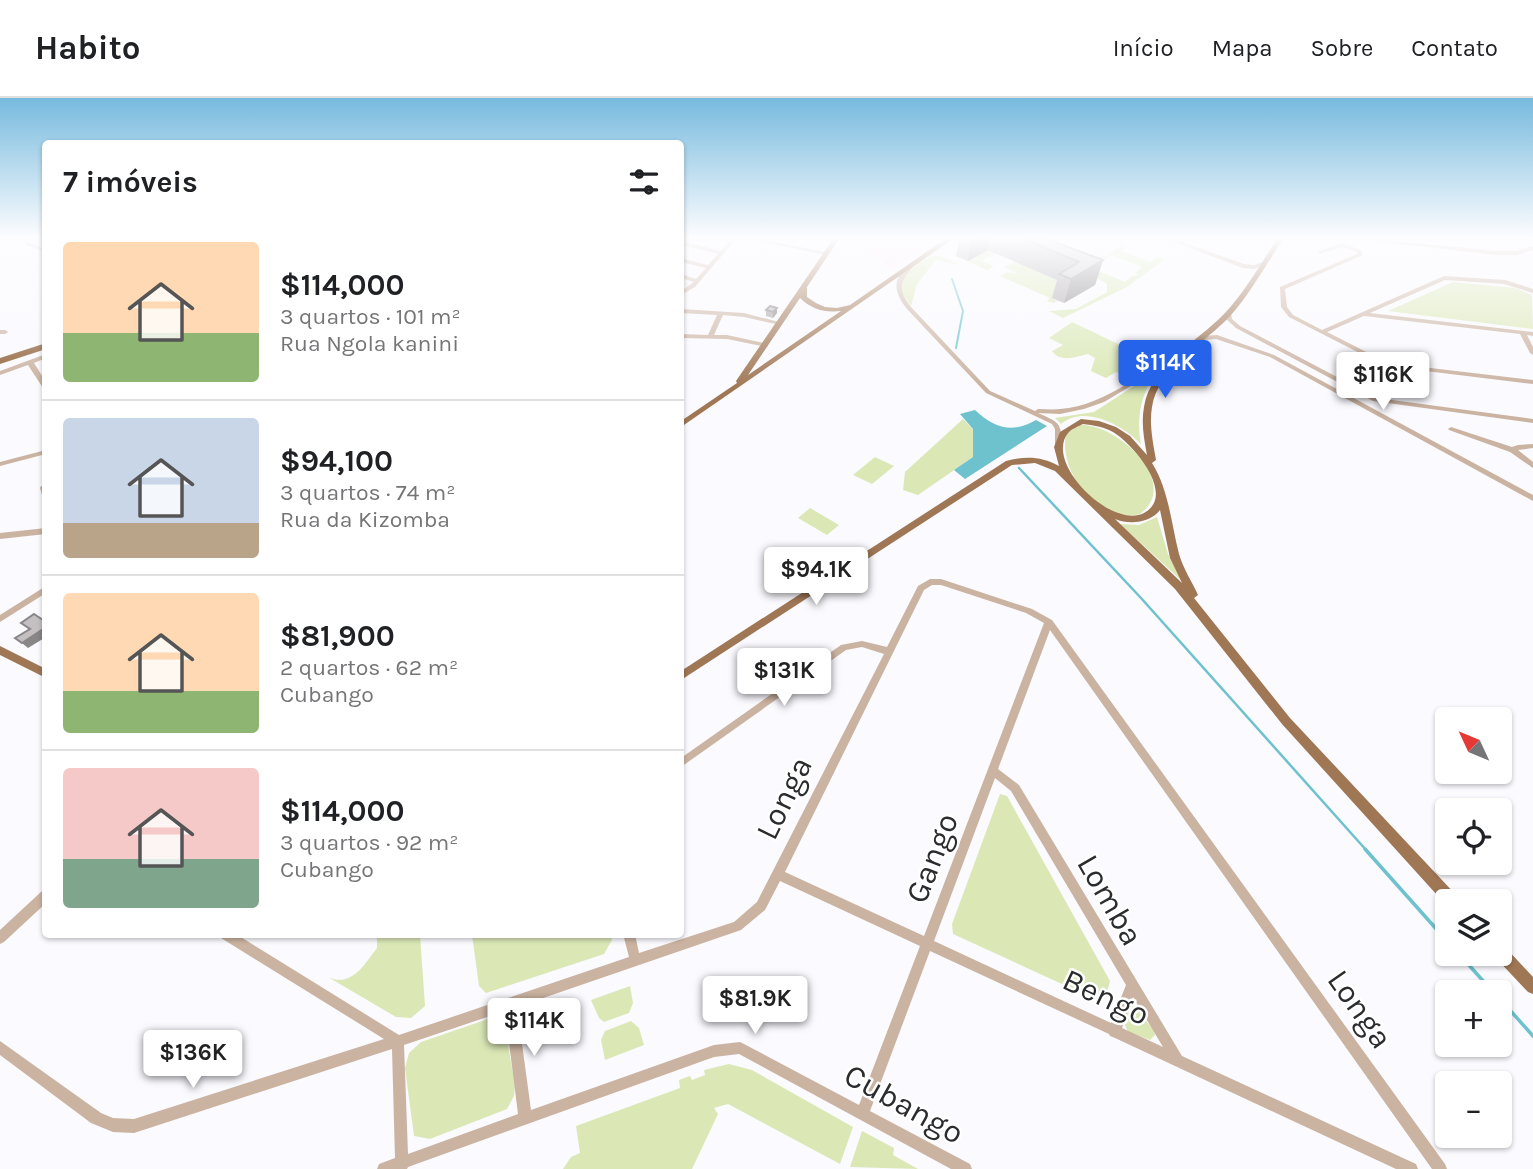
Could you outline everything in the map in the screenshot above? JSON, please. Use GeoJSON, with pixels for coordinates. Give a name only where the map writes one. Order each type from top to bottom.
{"type":"FeatureCollection","features":[{"type":"Feature","properties":{"kind":"highway"},"geometry":{"type":"LineString","coordinates":[[0,359],[42,345]]}},
{"type":"Feature","properties":{"kind":"main road"},"geometry":{"type":"LineString","coordinates":[[737,387],[803,289]]}},
{"type":"Feature","properties":{"kind":"main road"},"geometry":{"type":"LineString","coordinates":[[804,289],[803,297],[821,309],[844,310],[859,303]]}},
{"type":"Feature","properties":{"kind":"main road"},"geometry":{"type":"LineString","coordinates":[[684,423],[879,289]]}},
{"type":"Feature","properties":{"kind":"main road"},"geometry":{"type":"LineString","coordinates":[[1232,653],[1181,572],[1170,543],[1146,428],[1151,396],[1163,372],[1229,314],[1247,289]]}},
{"type":"Feature","properties":{"kind":"main road"},"geometry":{"type":"LineString","coordinates":[[1071,481],[1061,465],[1058,446],[1065,429],[1080,421],[1104,425],[1137,446],[1155,472]]}},
{"type":"Feature","properties":{"kind":"main road"},"geometry":{"type":"LineString","coordinates":[[684,674],[1009,463],[1023,458],[1046,462],[1060,469],[1179,586],[1286,721],[1441,889]]}},
{"type":"Feature","properties":{"kind":"main road"},"geometry":{"type":"LineString","coordinates":[[1087,498],[1114,516],[1139,519],[1156,508],[1160,492]]}},
{"type":"Feature","properties":{"kind":"main road"},"geometry":{"type":"LineString","coordinates":[[0,650],[42,672]]}},
{"type":"Feature","properties":{"kind":"main road"},"geometry":{"type":"LineString","coordinates":[[1512,965],[1533,987]]}},
{"type":"Feature","properties":{"kind":"street"},"geometry":{"type":"LineString","coordinates":[[898,289],[897,294],[988,392],[1054,423],[1058,429],[1058,446]]}},
{"type":"Feature","properties":{"kind":"street"},"geometry":{"type":"LineString","coordinates":[[1281,289],[1288,314],[1387,365],[1533,382]]}},
{"type":"Feature","properties":{"kind":"street"},"geometry":{"type":"LineString","coordinates":[[1322,332],[1420,289]]}},
{"type":"Feature","properties":{"kind":"street"},"geometry":{"type":"LineString","coordinates":[[684,311],[744,315],[780,323]]}},
{"type":"Feature","properties":{"kind":"street"},"geometry":{"type":"LineString","coordinates":[[1229,314],[1233,324],[1254,337]]}},
{"type":"Feature","properties":{"kind":"street"},"geometry":{"type":"LineString","coordinates":[[1365,314],[1533,334]]}},
{"type":"Feature","properties":{"kind":"street"},"geometry":{"type":"LineString","coordinates":[[710,336],[720,315]]}},
{"type":"Feature","properties":{"kind":"street"},"geometry":{"type":"LineString","coordinates":[[1357,403],[1370,405],[1372,401],[1254,337],[1232,328],[1222,331],[1241,344],[1300,372],[1533,499]]}},
{"type":"Feature","properties":{"kind":"street"},"geometry":{"type":"LineString","coordinates":[[1522,332],[1533,354]]}},
{"type":"Feature","properties":{"kind":"street"},"geometry":{"type":"LineString","coordinates":[[684,335],[710,336],[766,345]]}},
{"type":"Feature","properties":{"kind":"street"},"geometry":{"type":"LineString","coordinates":[[1016,407],[1060,413],[1084,408],[1105,399],[1199,340],[1217,337],[1241,344]]}},
{"type":"Feature","properties":{"kind":"street"},"geometry":{"type":"LineString","coordinates":[[0,373],[42,358]]}},
{"type":"Feature","properties":{"kind":"street"},"geometry":{"type":"LineString","coordinates":[[30,362],[42,382]]}},
{"type":"Feature","properties":{"kind":"street"},"geometry":{"type":"LineString","coordinates":[[1300,372],[1298,365],[1311,366]]}},
{"type":"Feature","properties":{"kind":"street"},"geometry":{"type":"LineString","coordinates":[[1366,397],[1389,404],[1533,421]]}},
{"type":"Feature","properties":{"kind":"street"},"geometry":{"type":"LineString","coordinates":[[1451,429],[1513,450],[1533,466]]}},
{"type":"Feature","properties":{"kind":"street"},"geometry":{"type":"LineString","coordinates":[[1513,450],[1533,446]]}},
{"type":"Feature","properties":{"kind":"street"},"geometry":{"type":"LineString","coordinates":[[0,464],[42,453]]}},
{"type":"Feature","properties":{"kind":"street"},"geometry":{"type":"LineString","coordinates":[[0,536],[42,531]]}},
{"type":"Feature","properties":{"kind":"street","name":"Longa"},"geometry":{"type":"LineString","coordinates":[[0,1046],[96,1118],[124,1126],[144,1124],[737,926],[761,906],[887,651],[921,588],[935,581],[1029,611],[1049,622],[1440,1169]]}},
{"type":"Feature","properties":{"kind":"street"},"geometry":{"type":"LineString","coordinates":[[0,619],[42,592]]}},
{"type":"Feature","properties":{"kind":"street","name":"Gango"},"geometry":{"type":"LineString","coordinates":[[863,1114],[1049,622]]}},
{"type":"Feature","properties":{"kind":"street"},"geometry":{"type":"LineString","coordinates":[[684,761],[844,648],[863,644],[887,651]]}},
{"type":"Feature","properties":{"kind":"street","name":"Lomba"},"geometry":{"type":"LineString","coordinates":[[993,770],[1015,788],[1131,988],[1178,1061]]}},
{"type":"Feature","properties":{"kind":"street","name":"Bengo"},"geometry":{"type":"LineString","coordinates":[[778,874],[1411,1169]]}},
{"type":"Feature","properties":{"kind":"street"},"geometry":{"type":"LineString","coordinates":[[0,938],[42,899]]}},
{"type":"Feature","properties":{"kind":"street"},"geometry":{"type":"LineString","coordinates":[[231,938],[398,1041],[402,1165]]}},
{"type":"Feature","properties":{"kind":"street"},"geometry":{"type":"LineString","coordinates":[[630,938],[635,959]]}},
{"type":"Feature","properties":{"kind":"street"},"geometry":{"type":"LineString","coordinates":[[1114,1032],[1131,988]]}},
{"type":"Feature","properties":{"kind":"street"},"geometry":{"type":"LineString","coordinates":[[510,1003],[525,1117]]}},
{"type":"Feature","properties":{"kind":"street","name":"Cubango"},"geometry":{"type":"LineString","coordinates":[[383,1169],[402,1165],[525,1117],[715,1051],[740,1048],[965,1169]]}},
{"type":"Feature","properties":{"kind":"green space"},"geometry":{"type":"Polygon","coordinates":[[[916,289],[911,306],[901,291],[916,289]]]}},
{"type":"Feature","properties":{"kind":"green space"},"geometry":{"type":"Polygon","coordinates":[[[1030,289],[1067,289],[1052,298],[1058,301],[1047,301],[1050,298],[1030,289]]]}},
{"type":"Feature","properties":{"kind":"green space"},"geometry":{"type":"Polygon","coordinates":[[[1107,289],[1123,289],[1063,318],[1049,311],[1076,309],[1107,292],[1107,289]]]}},
{"type":"Feature","properties":{"kind":"green space"},"geometry":{"type":"Polygon","coordinates":[[[1437,289],[1517,289],[1532,295],[1533,329],[1388,311],[1437,289]]]}},
{"type":"Feature","properties":{"kind":"green space"},"geometry":{"type":"Polygon","coordinates":[[[1072,322],[1156,362],[1129,378],[1116,372],[1106,378],[1091,371],[1095,358],[1088,354],[1060,357],[1052,351],[1063,345],[1049,338],[1072,322]]]}},
{"type":"Feature","properties":{"kind":"green space"},"geometry":{"type":"Polygon","coordinates":[[[1157,371],[1141,406],[1141,444],[1124,430],[1103,419],[1081,416],[1070,418],[1061,424],[1055,418],[1094,412],[1157,371]]]}},
{"type":"Feature","properties":{"kind":"green space"},"geometry":{"type":"Polygon","coordinates":[[[963,419],[973,429],[973,457],[918,495],[903,490],[905,472],[963,419]]]}},
{"type":"Feature","properties":{"kind":"green space"},"geometry":{"type":"Polygon","coordinates":[[[1080,425],[1095,427],[1111,434],[1140,457],[1154,487],[1151,501],[1140,514],[1110,512],[1085,493],[1075,479],[1065,449],[1066,434],[1080,425]]]}},
{"type":"Feature","properties":{"kind":"green space"},"geometry":{"type":"Polygon","coordinates":[[[875,457],[894,466],[872,484],[853,475],[875,457]]]}},
{"type":"Feature","properties":{"kind":"green space"},"geometry":{"type":"Polygon","coordinates":[[[810,508],[839,525],[827,535],[798,518],[810,508]]]}},
{"type":"Feature","properties":{"kind":"green space"},"geometry":{"type":"Polygon","coordinates":[[[1157,517],[1168,554],[1181,580],[1120,524],[1139,525],[1157,517]]]}},
{"type":"Feature","properties":{"kind":"green space"},"geometry":{"type":"Polygon","coordinates":[[[1000,794],[1007,796],[1110,981],[1107,993],[1097,1000],[953,934],[952,924],[1000,794]]]}},
{"type":"Feature","properties":{"kind":"green space"},"geometry":{"type":"Polygon","coordinates":[[[377,938],[420,938],[425,1006],[411,1018],[396,1017],[328,977],[344,980],[350,977],[377,948],[377,938]]]}},
{"type":"Feature","properties":{"kind":"green space"},"geometry":{"type":"Polygon","coordinates":[[[472,938],[611,938],[604,954],[486,993],[479,986],[472,938]]]}},
{"type":"Feature","properties":{"kind":"green space"},"geometry":{"type":"Polygon","coordinates":[[[630,986],[633,1003],[629,1013],[604,1022],[599,1018],[591,1000],[630,986]]]}},
{"type":"Feature","properties":{"kind":"green space"},"geometry":{"type":"Polygon","coordinates":[[[1134,1004],[1153,1030],[1155,1035],[1150,1040],[1128,1032],[1125,1025],[1128,1009],[1134,1004]]]}},
{"type":"Feature","properties":{"kind":"green space"},"geometry":{"type":"Polygon","coordinates":[[[488,1019],[498,1020],[505,1027],[515,1086],[514,1096],[507,1109],[430,1139],[414,1136],[405,1068],[409,1053],[421,1042],[488,1019]]]}},
{"type":"Feature","properties":{"kind":"green space"},"geometry":{"type":"Polygon","coordinates":[[[631,1021],[639,1028],[644,1045],[605,1060],[601,1040],[605,1031],[631,1021]]]}},
{"type":"Feature","properties":{"kind":"green space"},"geometry":{"type":"Polygon","coordinates":[[[729,1064],[752,1070],[853,1127],[840,1164],[728,1104],[714,1108],[718,1114],[692,1169],[563,1169],[571,1157],[580,1153],[576,1126],[680,1088],[679,1080],[690,1076],[692,1080],[705,1075],[704,1070],[729,1064]]]}},
{"type":"Feature","properties":{"kind":"green space"},"geometry":{"type":"Polygon","coordinates":[[[862,1131],[894,1148],[893,1155],[918,1169],[850,1167],[862,1131]]]}},
{"type":"Feature","properties":{"kind":"water"},"geometry":{"type":"Polygon","coordinates":[[[975,410],[989,421],[1004,427],[1019,427],[1036,420],[1047,426],[965,479],[954,470],[973,457],[973,429],[960,414],[975,410]]]}},
{"type":"Feature","properties":{"kind":"building"},"geometry":{"type":"Polygon","coordinates":[[[770,306],[777,308],[773,312],[766,310],[770,306]]]}},
{"type":"Feature","properties":{"kind":"building"},"geometry":{"type":"Polygon","coordinates":[[[34,614],[42,619],[42,630],[22,643],[15,638],[30,629],[21,623],[34,614]]]}},
{"type":"Feature","properties":{"kind":"waterway"},"geometry":{"type":"LineString","coordinates":[[955,289],[963,311],[956,348]]}},
{"type":"Feature","properties":{"kind":"waterway"},"geometry":{"type":"LineString","coordinates":[[1019,468],[1141,598],[1367,851]]}},
{"type":"Feature","properties":{"kind":"waterway"},"geometry":{"type":"LineString","coordinates":[[1365,849],[1435,928]]}},
{"type":"Feature","properties":{"kind":"waterway"},"geometry":{"type":"LineString","coordinates":[[1470,966],[1482,980]]}},
{"type":"Feature","properties":{"kind":"waterway"},"geometry":{"type":"LineString","coordinates":[[1512,1012],[1533,1036]]}}]}
